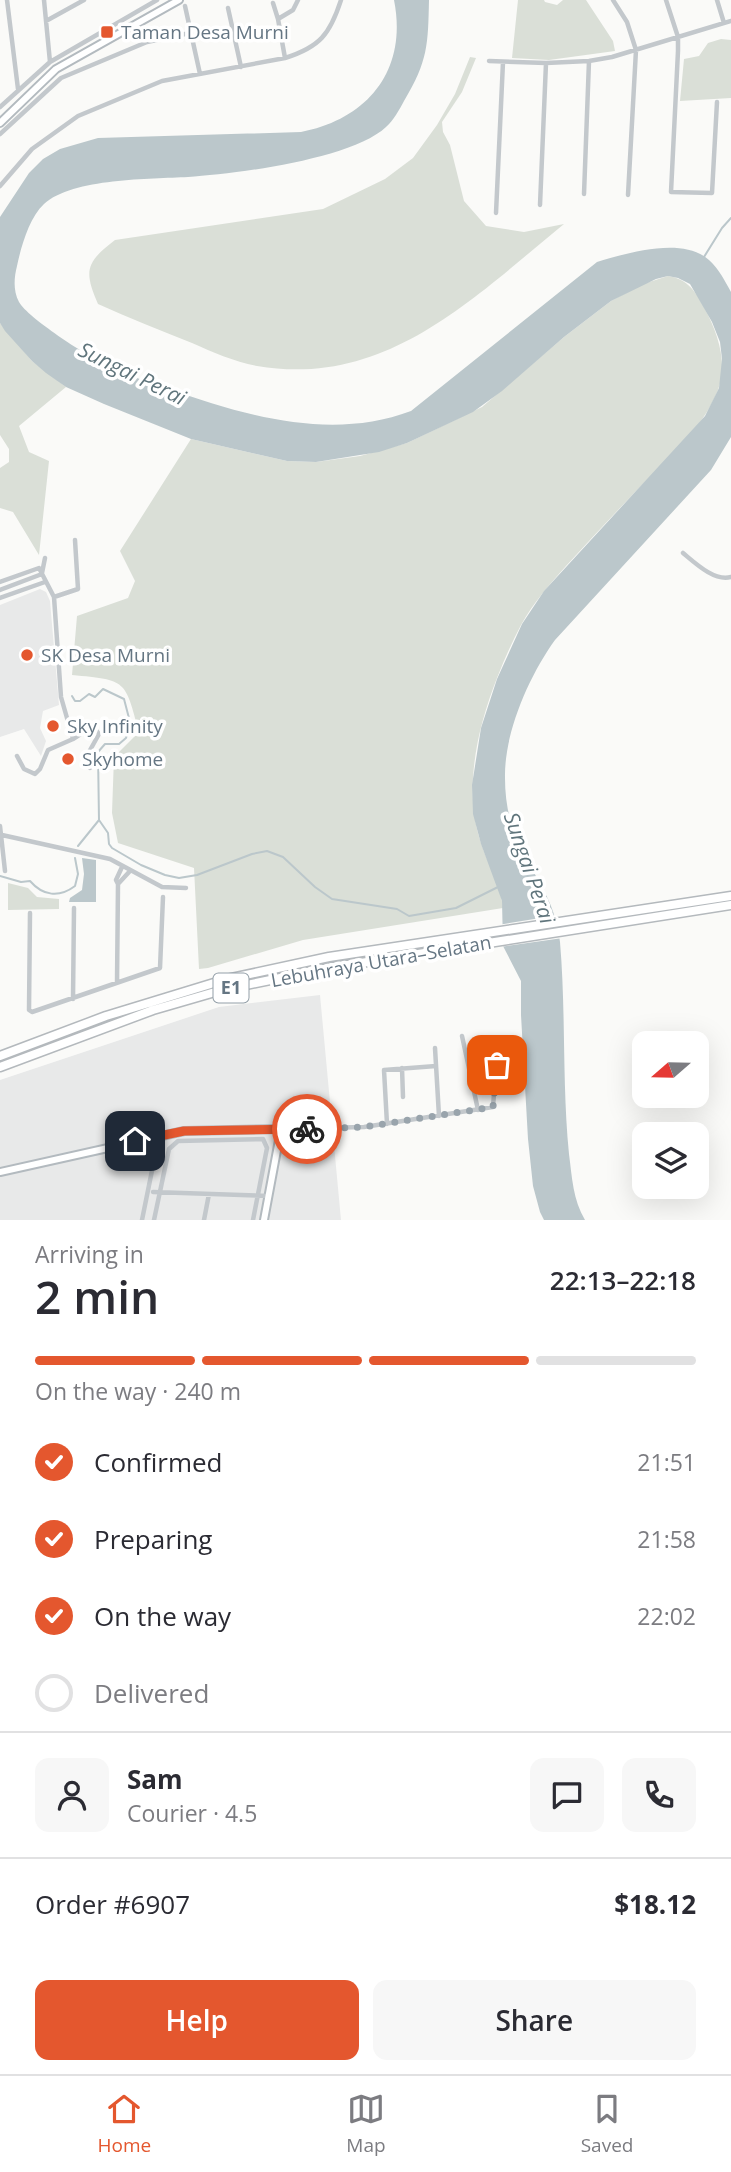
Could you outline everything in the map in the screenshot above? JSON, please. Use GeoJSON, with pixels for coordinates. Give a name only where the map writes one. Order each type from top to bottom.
{"type":"FeatureCollection","features":[{"type":"Feature","properties":{"kind":"highway","name":"Lebuhraya Utara–Selatan"},"geometry":{"type":"LineString","coordinates":[[0,1056],[106,1016],[227,979],[329,957],[731,895]]}},
{"type":"Feature","properties":{"kind":"highway","name":"Lebuhraya Utara–Selatan"},"geometry":{"type":"LineString","coordinates":[[0,1067],[153,1010],[222,990],[329,968],[731,905]]}},
{"type":"Feature","properties":{"kind":"main road"},"geometry":{"type":"LineString","coordinates":[[0,123],[56,69],[179,0]]}},
{"type":"Feature","properties":{"kind":"main road"},"geometry":{"type":"LineString","coordinates":[[0,1172],[184,1131],[281,1129],[264,1220]]}},
{"type":"Feature","properties":{"kind":"street"},"geometry":{"type":"LineString","coordinates":[[8,0],[18,90]]}},
{"type":"Feature","properties":{"kind":"street"},"geometry":{"type":"LineString","coordinates":[[44,0],[50,62]]}},
{"type":"Feature","properties":{"kind":"street"},"geometry":{"type":"LineString","coordinates":[[0,107],[50,62],[157,0]]}},
{"type":"Feature","properties":{"kind":"street"},"geometry":{"type":"LineString","coordinates":[[278,19],[293,10],[298,0]]}},
{"type":"Feature","properties":{"kind":"street"},"geometry":{"type":"LineString","coordinates":[[0,186],[32,149],[78,116],[162,81],[302,53],[321,41],[334,22],[341,0]]}},
{"type":"Feature","properties":{"kind":"street"},"geometry":{"type":"LineString","coordinates":[[612,0],[627,22],[636,50],[628,195]]}},
{"type":"Feature","properties":{"kind":"street"},"geometry":{"type":"LineString","coordinates":[[666,0],[678,37],[671,192],[710,194],[712,191],[717,102]]}},
{"type":"Feature","properties":{"kind":"street"},"geometry":{"type":"LineString","coordinates":[[717,0],[724,23]]}},
{"type":"Feature","properties":{"kind":"street"},"geometry":{"type":"LineString","coordinates":[[46,21],[81,1]]}},
{"type":"Feature","properties":{"kind":"street"},"geometry":{"type":"LineString","coordinates":[[273,3],[285,58]]}},
{"type":"Feature","properties":{"kind":"street"},"geometry":{"type":"LineString","coordinates":[[185,6],[200,74]]}},
{"type":"Feature","properties":{"kind":"street"},"geometry":{"type":"LineString","coordinates":[[228,8],[241,66]]}},
{"type":"Feature","properties":{"kind":"street"},"geometry":{"type":"LineString","coordinates":[[489,61],[589,61],[636,50],[731,21]]}},
{"type":"Feature","properties":{"kind":"street"},"geometry":{"type":"LineString","coordinates":[[0,134],[52,83],[146,42],[190,33]]}},
{"type":"Feature","properties":{"kind":"street"},"geometry":{"type":"LineString","coordinates":[[584,194],[589,61]]}},
{"type":"Feature","properties":{"kind":"street"},"geometry":{"type":"LineString","coordinates":[[496,213],[503,62]]}},
{"type":"Feature","properties":{"kind":"street"},"geometry":{"type":"LineString","coordinates":[[540,205],[546,63]]}},
{"type":"Feature","properties":{"kind":"street"},"geometry":{"type":"LineString","coordinates":[[47,77],[52,83]]}},
{"type":"Feature","properties":{"kind":"street"},"geometry":{"type":"LineString","coordinates":[[54,597],[78,589],[75,540]]}},
{"type":"Feature","properties":{"kind":"street"},"geometry":{"type":"LineString","coordinates":[[683,553],[694,563],[720,578],[731,577]]}},
{"type":"Feature","properties":{"kind":"street"},"geometry":{"type":"LineString","coordinates":[[42,574],[45,558]]}},
{"type":"Feature","properties":{"kind":"street"},"geometry":{"type":"LineString","coordinates":[[0,582],[38,568],[54,597],[61,696],[74,738]]}},
{"type":"Feature","properties":{"kind":"street"},"geometry":{"type":"LineString","coordinates":[[0,590],[42,574]]}},
{"type":"Feature","properties":{"kind":"street"},"geometry":{"type":"LineString","coordinates":[[0,598],[45,582]]}},
{"type":"Feature","properties":{"kind":"street"},"geometry":{"type":"LineString","coordinates":[[17,756],[23,769],[35,774],[48,750],[74,738],[90,726],[98,731],[98,737],[89,752],[90,768]]}},
{"type":"Feature","properties":{"kind":"street"},"geometry":{"type":"LineString","coordinates":[[0,826],[5,871]]}},
{"type":"Feature","properties":{"kind":"street"},"geometry":{"type":"LineString","coordinates":[[2,835],[110,859],[162,887],[186,888]]}},
{"type":"Feature","properties":{"kind":"street"},"geometry":{"type":"LineString","coordinates":[[117,983],[116,880],[122,867]]}},
{"type":"Feature","properties":{"kind":"street"},"geometry":{"type":"LineString","coordinates":[[118,884],[130,871]]}},
{"type":"Feature","properties":{"kind":"street"},"geometry":{"type":"LineString","coordinates":[[30,913],[30,1012],[159,968],[163,897]]}},
{"type":"Feature","properties":{"kind":"street"},"geometry":{"type":"LineString","coordinates":[[73,999],[74,908]]}},
{"type":"Feature","properties":{"kind":"street"},"geometry":{"type":"LineString","coordinates":[[462,1036],[478,1110]]}},
{"type":"Feature","properties":{"kind":"street"},"geometry":{"type":"LineString","coordinates":[[435,1048],[439,1116]]}},
{"type":"Feature","properties":{"kind":"street"},"geometry":{"type":"LineString","coordinates":[[281,1129],[387,1124],[493,1107],[496,1066],[501,1063]]}},
{"type":"Feature","properties":{"kind":"street"},"geometry":{"type":"LineString","coordinates":[[387,1124],[384,1070],[436,1066]]}},
{"type":"Feature","properties":{"kind":"street"},"geometry":{"type":"LineString","coordinates":[[402,1068],[403,1097]]}},
{"type":"Feature","properties":{"kind":"street"},"geometry":{"type":"LineString","coordinates":[[142,1220],[159,1136]]}},
{"type":"Feature","properties":{"kind":"street"},"geometry":{"type":"LineString","coordinates":[[154,1220],[169,1149],[178,1141],[263,1139],[267,1148],[253,1220]]}},
{"type":"Feature","properties":{"kind":"street"},"geometry":{"type":"LineString","coordinates":[[153,1192],[268,1196]]}},
{"type":"Feature","properties":{"kind":"street"},"geometry":{"type":"LineString","coordinates":[[204,1220],[209,1194]]}},
{"type":"Feature","properties":{"kind":"shaded area"},"geometry":{"type":"Polygon","coordinates":[[[518,0],[544,0],[557,5],[563,0],[586,0],[613,41],[615,51],[549,60],[512,58],[518,0]]]}},
{"type":"Feature","properties":{"kind":"shaded area"},"geometry":{"type":"Polygon","coordinates":[[[721,39],[731,40],[731,98],[680,101],[684,59],[699,56],[708,43],[721,39]]]}},
{"type":"Feature","properties":{"kind":"shaded area"},"geometry":{"type":"Polygon","coordinates":[[[470,57],[476,58],[462,92],[442,122],[464,201],[486,226],[524,232],[564,224],[461,307],[425,331],[387,350],[347,364],[303,369],[257,366],[216,353],[98,304],[89,275],[90,268],[98,255],[115,240],[323,209],[385,179],[413,158],[437,125],[455,94],[470,57]]]}},
{"type":"Feature","properties":{"kind":"shaded area"},"geometry":{"type":"Polygon","coordinates":[[[668,276],[691,287],[705,309],[720,349],[721,380],[711,405],[693,431],[536,601],[502,665],[478,739],[473,802],[481,843],[500,891],[503,908],[303,940],[199,969],[194,868],[118,843],[112,813],[114,757],[139,732],[126,692],[114,682],[72,675],[77,616],[128,598],[135,581],[120,551],[191,439],[287,461],[316,462],[360,456],[407,443],[482,407],[611,301],[643,284],[668,276]]]}},
{"type":"Feature","properties":{"kind":"shaded area"},"geometry":{"type":"Polygon","coordinates":[[[0,323],[32,361],[66,387],[19,426],[29,452],[49,461],[39,555],[13,512],[0,508],[0,468],[9,462],[9,449],[0,435],[0,323]]]}},
{"type":"Feature","properties":{"kind":"shaded area","name":"SK Desa Murni"},"geometry":{"type":"Polygon","coordinates":[[[40,589],[46,592],[50,601],[59,705],[43,711],[40,728],[46,741],[41,756],[24,729],[0,737],[0,605],[40,589]]]}},
{"type":"Feature","properties":{"kind":"shaded area"},"geometry":{"type":"Polygon","coordinates":[[[8,883],[28,888],[37,897],[59,899],[59,909],[8,910],[8,883]]]}},
{"type":"Feature","properties":{"kind":"shaded area"},"geometry":{"type":"Polygon","coordinates":[[[320,995],[341,1220],[0,1220],[0,1080],[219,1007],[320,995]]]}},
{"type":"Feature","properties":{"kind":"water","name":"Sungai Perai"},"geometry":{"type":"Polygon","coordinates":[[[394,0],[429,0],[428,29],[418,75],[386,127],[347,148],[292,163],[209,175],[113,182],[57,195],[44,204],[30,225],[15,275],[15,289],[24,309],[45,326],[84,353],[120,371],[198,399],[258,416],[320,424],[351,424],[381,420],[411,411],[597,262],[655,249],[685,249],[709,260],[722,275],[731,292],[731,437],[711,470],[545,654],[520,706],[506,761],[506,792],[513,828],[521,849],[548,898],[560,942],[569,1154],[575,1196],[585,1220],[544,1220],[533,1186],[528,1139],[521,981],[503,946],[502,901],[473,814],[472,785],[481,728],[497,679],[522,624],[544,591],[705,416],[719,388],[722,359],[720,342],[690,284],[668,276],[611,301],[473,412],[407,443],[379,452],[316,462],[287,461],[191,439],[104,404],[66,387],[46,373],[32,361],[0,323],[0,217],[29,173],[43,159],[60,149],[98,138],[301,132],[346,116],[364,103],[378,87],[388,69],[395,48],[397,25],[394,0]]]}},
{"type":"Feature","properties":{"kind":"water"},"geometry":{"type":"Polygon","coordinates":[[[82,858],[96,860],[96,902],[69,902],[70,898],[82,890],[82,858]]]}},
{"type":"Feature","properties":{"kind":"pier"},"geometry":{"type":"Polygon","coordinates":[[[559,915],[563,938],[500,947],[498,925],[559,915]]]}},
{"type":"Feature","properties":{"kind":"waterway"},"geometry":{"type":"LineString","coordinates":[[704,257],[731,218]]}},
{"type":"Feature","properties":{"kind":"waterway"},"geometry":{"type":"LineString","coordinates":[[72,696],[75,701],[80,701],[89,694],[95,697],[103,689],[124,699],[130,722],[126,738],[119,744],[105,744],[98,752],[99,820],[108,833],[112,848],[141,865],[179,878],[197,875],[267,851],[283,857],[332,899],[397,909],[409,916],[456,908],[498,887]]}},
{"type":"Feature","properties":{"kind":"waterway"},"geometry":{"type":"LineString","coordinates":[[78,846],[99,820]]}},
{"type":"Feature","properties":{"kind":"waterway"},"geometry":{"type":"LineString","coordinates":[[0,876],[21,882],[30,881],[40,890],[57,894],[75,886],[78,874],[75,858]]}},
{"type":"Feature","properties":{"kind":"way so far"},"geometry":{"type":"LineString","coordinates":[[307,1129],[364,1127],[493,1107],[497,1065]]}},
{"type":"Feature","properties":{"kind":"place","name":"Taman Desa Murni"},"geometry":{"type":"Point","coordinates":[107,32]}},
{"type":"Feature","properties":{"kind":"place","name":"SK Desa Murni"},"geometry":{"type":"Point","coordinates":[27,655]}},
{"type":"Feature","properties":{"kind":"place","name":"Sky Infinity"},"geometry":{"type":"Point","coordinates":[53,726]}},
{"type":"Feature","properties":{"kind":"place","name":"Skyhome"},"geometry":{"type":"Point","coordinates":[68,759]}},
{"type":"Feature","properties":{"kind":"route"},"geometry":{"type":"LineString","coordinates":[[135,1141],[184,1131],[307,1129]]}}]}
